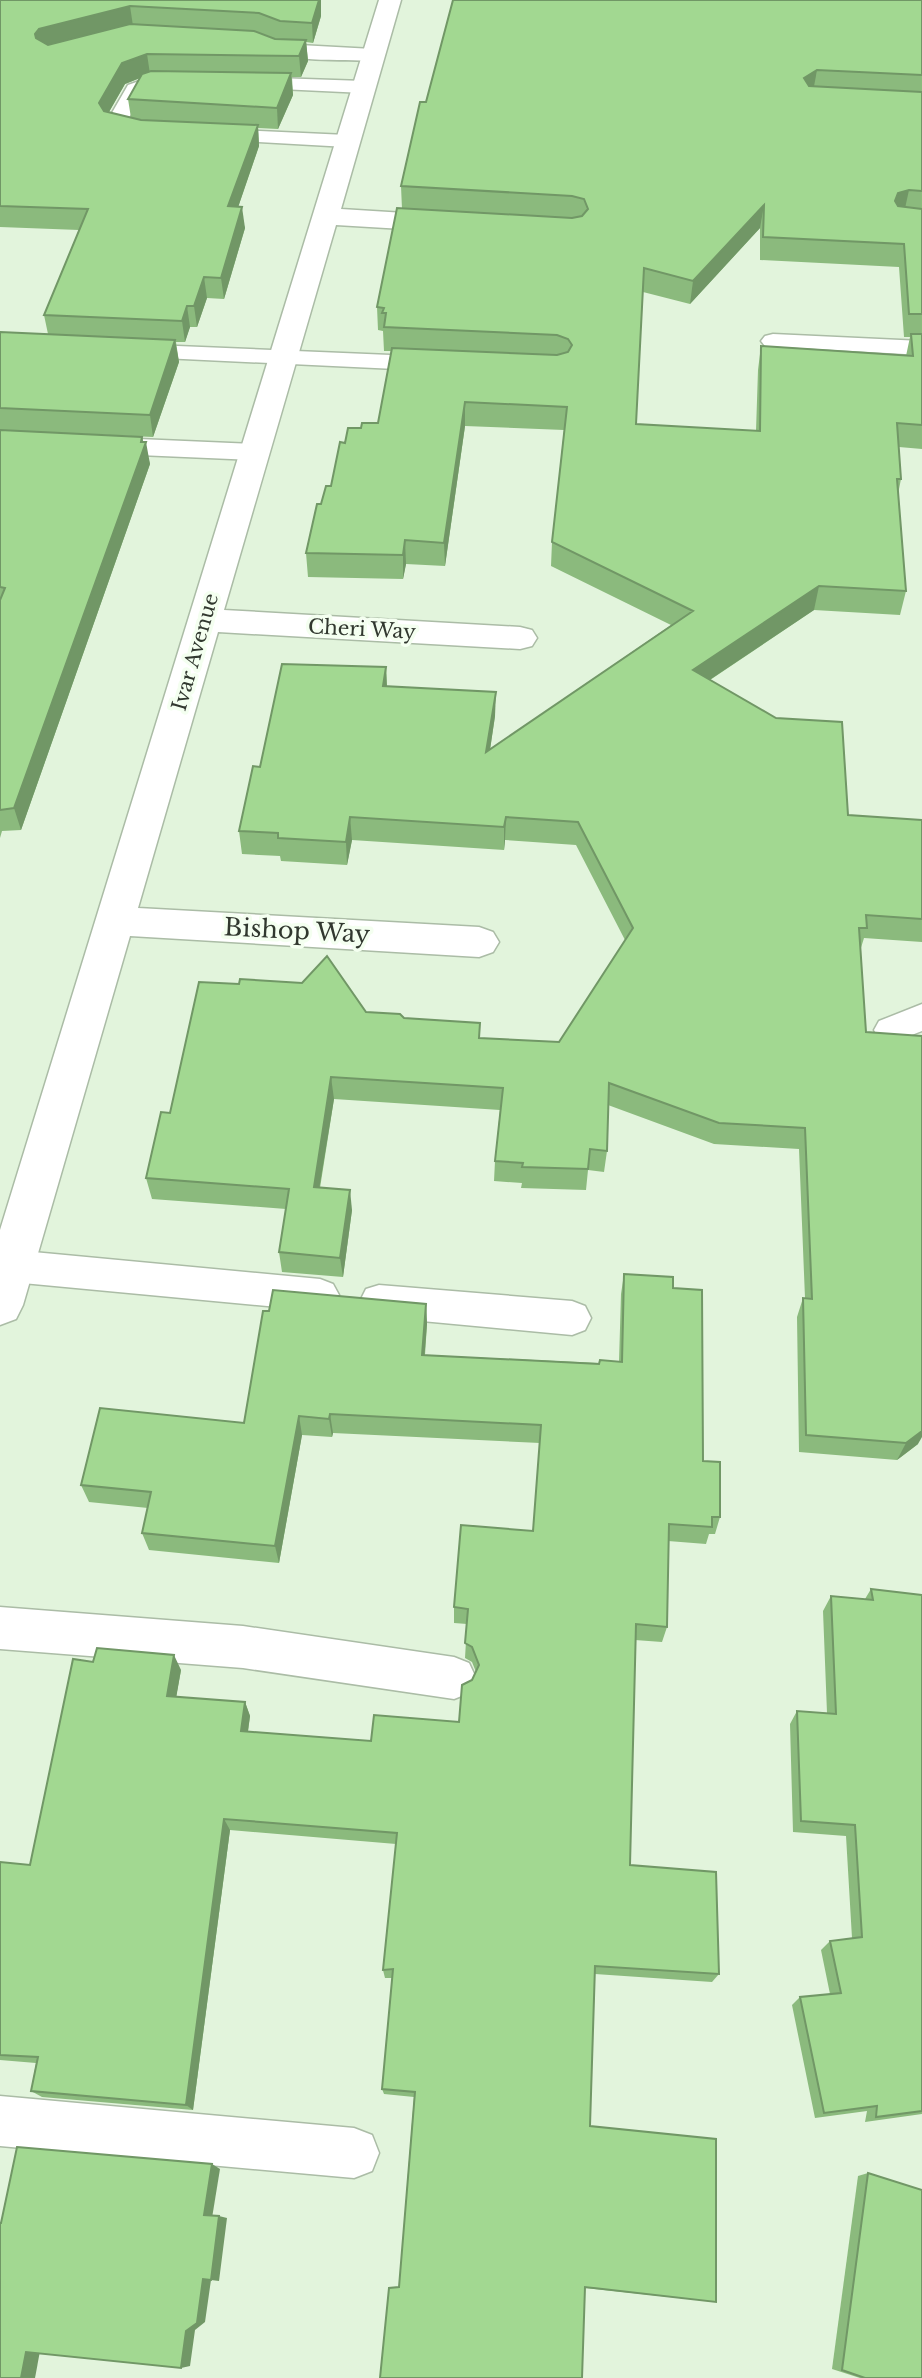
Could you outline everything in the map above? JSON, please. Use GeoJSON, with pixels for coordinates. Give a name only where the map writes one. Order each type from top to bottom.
{"type":"FeatureCollection","features":[{"type":"Feature","properties":{"kind":"street","name":"Ivar Avenue"},"geometry":{"type":"LineString","coordinates":[[0,1305],[390,0]]}},
{"type":"Feature","properties":{"kind":"street"},"geometry":{"type":"LineString","coordinates":[[324,216],[475,225]]}},
{"type":"Feature","properties":{"kind":"street","name":"Cheri Way"},"geometry":{"type":"LineString","coordinates":[[204,620],[520,638]]}},
{"type":"Feature","properties":{"kind":"street","name":"Bishop Way"},"geometry":{"type":"LineString","coordinates":[[116,921],[479,942]]}},
{"type":"Feature","properties":{"kind":"lane"},"geometry":{"type":"LineString","coordinates":[[245,41],[261,42],[277,50],[368,71]]}},
{"type":"Feature","properties":{"kind":"lane"},"geometry":{"type":"LineString","coordinates":[[231,83],[368,71]]}},
{"type":"Feature","properties":{"kind":"lane"},"geometry":{"type":"LineString","coordinates":[[171,133],[123,129],[115,125],[135,89],[151,83],[182,83]]}},
{"type":"Feature","properties":{"kind":"lane"},"geometry":{"type":"LineString","coordinates":[[202,122],[197,134],[347,141]]}},
{"type":"Feature","properties":{"kind":"lane"},"geometry":{"type":"LineString","coordinates":[[773,341],[922,348]]}},
{"type":"Feature","properties":{"kind":"lane"},"geometry":{"type":"LineString","coordinates":[[112,350],[460,365]]}},
{"type":"Feature","properties":{"kind":"lane"},"geometry":{"type":"LineString","coordinates":[[0,441],[254,452]]}},
{"type":"Feature","properties":{"kind":"lane"},"geometry":{"type":"LineString","coordinates":[[891,1030],[922,1017]]}},
{"type":"Feature","properties":{"kind":"lane"},"geometry":{"type":"LineString","coordinates":[[12,1266],[572,1318]]}},
{"type":"Feature","properties":{"kind":"lane"},"geometry":{"type":"LineString","coordinates":[[0,1628],[243,1647],[454,1678]]}},
{"type":"Feature","properties":{"kind":"lane"},"geometry":{"type":"LineString","coordinates":[[0,2121],[354,2153]]}},
{"type":"Feature","properties":{"kind":"building"},"geometry":{"type":"Polygon","coordinates":[[[0,0],[319,0],[312,23],[280,21],[259,13],[130,6],[39,29],[35,34],[36,38],[48,45],[130,24],[254,31],[275,39],[306,40],[299,56],[147,54],[122,63],[99,103],[104,111],[141,120],[258,125],[228,206],[242,207],[221,278],[204,277],[194,306],[187,306],[182,321],[44,315],[88,209],[0,206],[0,0]]]}},
{"type":"Feature","properties":{"kind":"building"},"geometry":{"type":"Polygon","coordinates":[[[453,0],[922,0],[922,75],[817,70],[804,78],[809,86],[922,92],[922,191],[898,193],[895,201],[898,206],[922,209],[922,314],[909,314],[904,244],[763,237],[764,205],[693,281],[644,268],[636,424],[760,431],[761,346],[913,356],[911,334],[922,334],[922,425],[897,423],[901,479],[897,479],[906,591],[819,586],[693,670],[776,718],[842,722],[848,815],[922,820],[922,919],[866,915],[867,928],[859,928],[866,1032],[922,1036],[922,1431],[906,1443],[806,1435],[803,1298],[812,1299],[805,1128],[719,1123],[609,1083],[607,1151],[590,1149],[588,1169],[522,1167],[523,1163],[495,1161],[503,1088],[331,1077],[314,1187],[350,1190],[340,1258],[279,1252],[289,1189],[146,1178],[161,1112],[170,1113],[199,982],[239,984],[240,979],[302,983],[327,956],[366,1012],[480,1023],[479,1038],[559,1042],[633,928],[578,822],[506,817],[504,827],[350,817],[346,842],[278,838],[278,833],[239,831],[253,766],[260,767],[282,664],[386,667],[383,686],[496,692],[486,752],[693,611],[552,542],[567,407],[465,402],[444,543],[405,540],[403,555],[306,553],[317,504],[321,504],[326,486],[331,486],[340,442],[345,443],[348,428],[361,428],[362,423],[378,423],[392,348],[557,355],[568,352],[572,345],[568,339],[557,335],[384,327],[386,313],[382,313],[384,308],[377,307],[397,208],[572,218],[582,216],[588,209],[584,199],[572,196],[401,186],[420,102],[426,102],[453,0]]]}},
{"type":"Feature","properties":{"kind":"building"},"geometry":{"type":"Polygon","coordinates":[[[151,71],[291,73],[277,108],[128,99],[142,74],[151,71]]]}},
{"type":"Feature","properties":{"kind":"building"},"geometry":{"type":"Polygon","coordinates":[[[0,332],[175,340],[150,415],[0,408],[0,332]]]}},
{"type":"Feature","properties":{"kind":"building"},"geometry":{"type":"Polygon","coordinates":[[[0,430],[142,437],[141,442],[146,442],[14,808],[0,810],[0,600],[5,588],[0,587],[0,430]]]}},
{"type":"Feature","properties":{"kind":"building"},"geometry":{"type":"Polygon","coordinates":[[[624,1274],[673,1277],[673,1288],[702,1290],[703,1461],[720,1462],[720,1517],[712,1517],[712,1527],[669,1524],[667,1627],[636,1624],[630,1865],[716,1872],[719,1974],[595,1966],[590,2126],[716,2139],[716,2302],[585,2287],[582,2378],[380,2378],[389,2288],[399,2287],[415,2092],[382,2089],[393,1969],[383,1970],[397,1833],[224,1819],[186,2105],[31,2091],[38,2057],[0,2055],[0,1862],[30,1865],[73,1659],[93,1662],[97,1648],[174,1655],[167,1696],[245,1702],[241,1731],[371,1741],[374,1715],[459,1722],[462,1685],[472,1680],[479,1665],[472,1647],[465,1643],[468,1609],[454,1607],[461,1525],[533,1531],[541,1425],[330,1414],[329,1419],[299,1416],[275,1546],[142,1533],[151,1492],[81,1485],[100,1408],[244,1423],[263,1311],[269,1311],[273,1290],[426,1304],[422,1355],[599,1364],[600,1360],[622,1362],[624,1274]]]}},
{"type":"Feature","properties":{"kind":"building"},"geometry":{"type":"Polygon","coordinates":[[[871,1589],[922,1595],[922,2111],[876,2117],[877,2106],[824,2113],[800,1997],[841,1993],[830,1941],[862,1937],[855,1825],[801,1821],[797,1711],[836,1714],[831,1596],[873,1600],[871,1589]]]}},
{"type":"Feature","properties":{"kind":"building"},"geometry":{"type":"Polygon","coordinates":[[[17,2147],[212,2164],[204,2215],[219,2216],[211,2280],[203,2279],[197,2323],[186,2331],[181,2368],[26,2352],[21,2378],[0,2378],[0,2223],[17,2147]]]}},
{"type":"Feature","properties":{"kind":"building"},"geometry":{"type":"Polygon","coordinates":[[[868,2173],[922,2190],[922,2378],[865,2378],[842,2370],[868,2173]]]}}]}
